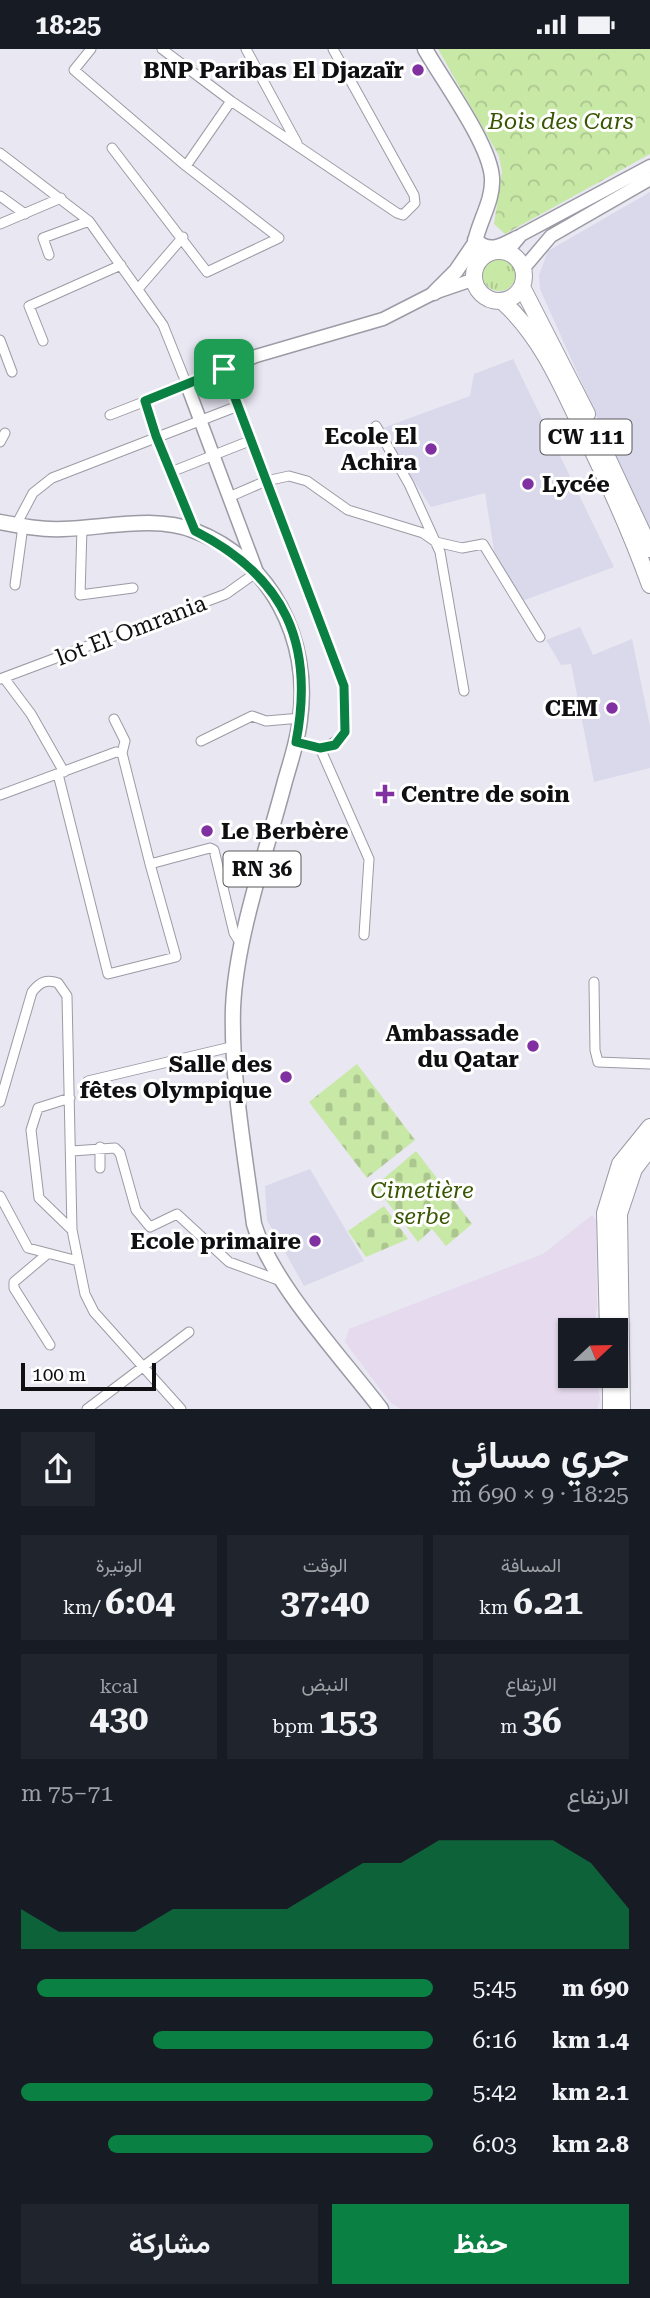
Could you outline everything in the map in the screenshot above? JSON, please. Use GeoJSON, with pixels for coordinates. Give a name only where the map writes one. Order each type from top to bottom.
{"type":"FeatureCollection","features":[{"type":"Feature","properties":{"kind":"highway"},"geometry":{"type":"LineString","coordinates":[[507,252],[517,258],[523,269],[522,287],[512,298],[502,301],[483,295],[475,273],[489,254],[507,252]]}},
{"type":"Feature","properties":{"kind":"highway","name":"CW 111"},"geometry":{"type":"LineString","coordinates":[[522,287],[576,389],[650,549]]}},
{"type":"Feature","properties":{"kind":"highway","name":"CW 111"},"geometry":{"type":"LineString","coordinates":[[502,301],[537,339],[564,390],[636,547],[650,585]]}},
{"type":"Feature","properties":{"kind":"highway"},"geometry":{"type":"LineString","coordinates":[[608,1318],[605,1213],[620,1164],[650,1127]]}},
{"type":"Feature","properties":{"kind":"highway"},"geometry":{"type":"LineString","coordinates":[[617,1318],[619,1214],[634,1169],[650,1148]]}},
{"type":"Feature","properties":{"kind":"highway"},"geometry":{"type":"LineString","coordinates":[[611,1409],[614,1388]]}},
{"type":"Feature","properties":{"kind":"highway"},"geometry":{"type":"LineString","coordinates":[[616,1388],[622,1409]]}},
{"type":"Feature","properties":{"kind":"main road"},"geometry":{"type":"LineString","coordinates":[[425,49],[481,145],[490,167],[492,188],[474,243],[456,271],[434,293]]}},
{"type":"Feature","properties":{"kind":"main road"},"geometry":{"type":"LineString","coordinates":[[474,243],[494,248],[517,238]]}},
{"type":"Feature","properties":{"kind":"main road"},"geometry":{"type":"LineString","coordinates":[[474,243],[475,273]]}},
{"type":"Feature","properties":{"kind":"main road","name":"RN 36"},"geometry":{"type":"LineString","coordinates":[[0,522],[82,528],[168,523],[195,531],[228,548],[257,572],[273,592],[288,620],[299,656],[301,718],[243,945],[233,1007],[254,1224],[259,1243],[284,1283],[381,1409]]}},
{"type":"Feature","properties":{"kind":"main road"},"geometry":{"type":"LineString","coordinates":[[604,1409],[614,1388]]}},
{"type":"Feature","properties":{"kind":"main road"},"geometry":{"type":"LineString","coordinates":[[617,1388],[629,1409]]}},
{"type":"Feature","properties":{"kind":"street"},"geometry":{"type":"LineString","coordinates":[[92,49],[74,70],[186,166],[279,238],[207,272],[183,237],[112,148]]}},
{"type":"Feature","properties":{"kind":"street"},"geometry":{"type":"LineString","coordinates":[[162,49],[232,101],[403,215],[415,203],[333,49]]}},
{"type":"Feature","properties":{"kind":"street"},"geometry":{"type":"LineString","coordinates":[[246,49],[298,146]]}},
{"type":"Feature","properties":{"kind":"street"},"geometry":{"type":"LineString","coordinates":[[186,166],[232,101]]}},
{"type":"Feature","properties":{"kind":"street"},"geometry":{"type":"LineString","coordinates":[[0,153],[89,221],[163,325],[257,572]]}},
{"type":"Feature","properties":{"kind":"street"},"geometry":{"type":"LineString","coordinates":[[507,252],[517,238],[650,166]]}},
{"type":"Feature","properties":{"kind":"street"},"geometry":{"type":"LineString","coordinates":[[523,269],[551,236],[650,179]]}},
{"type":"Feature","properties":{"kind":"street"},"geometry":{"type":"LineString","coordinates":[[0,196],[25,214]]}},
{"type":"Feature","properties":{"kind":"street"},"geometry":{"type":"LineString","coordinates":[[0,224],[61,198]]}},
{"type":"Feature","properties":{"kind":"street"},"geometry":{"type":"LineString","coordinates":[[49,255],[43,238],[89,221]]}},
{"type":"Feature","properties":{"kind":"street"},"geometry":{"type":"LineString","coordinates":[[138,289],[183,237]]}},
{"type":"Feature","properties":{"kind":"street"},"geometry":{"type":"LineString","coordinates":[[43,341],[29,306],[121,265]]}},
{"type":"Feature","properties":{"kind":"street"},"geometry":{"type":"LineString","coordinates":[[110,415],[257,356],[383,319],[475,273]]}},
{"type":"Feature","properties":{"kind":"street"},"geometry":{"type":"LineString","coordinates":[[1,346],[12,372]]}},
{"type":"Feature","properties":{"kind":"street"},"geometry":{"type":"LineString","coordinates":[[224,369],[344,686],[345,732],[335,745],[320,748],[296,742]]}},
{"type":"Feature","properties":{"kind":"street"},"geometry":{"type":"LineString","coordinates":[[145,401],[156,436],[195,531]]}},
{"type":"Feature","properties":{"kind":"street"},"geometry":{"type":"LineString","coordinates":[[15,585],[19,525],[33,493],[52,478],[156,436],[238,407]]}},
{"type":"Feature","properties":{"kind":"street"},"geometry":{"type":"LineString","coordinates":[[376,426],[409,484],[445,568],[464,691]]}},
{"type":"Feature","properties":{"kind":"street"},"geometry":{"type":"LineString","coordinates":[[171,472],[252,440]]}},
{"type":"Feature","properties":{"kind":"street"},"geometry":{"type":"LineString","coordinates":[[229,497],[266,481],[289,476],[307,481],[348,510],[423,533],[436,542],[462,548],[483,544],[540,637]]}},
{"type":"Feature","properties":{"kind":"street"},"geometry":{"type":"LineString","coordinates":[[82,528],[80,594],[134,588]]}},
{"type":"Feature","properties":{"kind":"street","name":"lot El Omrania"},"geometry":{"type":"LineString","coordinates":[[2,678],[226,594],[257,572]]}},
{"type":"Feature","properties":{"kind":"street"},"geometry":{"type":"LineString","coordinates":[[2,678],[31,713],[61,773],[108,974],[176,957],[150,864],[133,786],[122,753],[125,741],[114,719]]}},
{"type":"Feature","properties":{"kind":"street"},"geometry":{"type":"LineString","coordinates":[[201,741],[253,716],[266,721],[301,718]]}},
{"type":"Feature","properties":{"kind":"street"},"geometry":{"type":"LineString","coordinates":[[320,748],[369,859],[363,935]]}},
{"type":"Feature","properties":{"kind":"street"},"geometry":{"type":"LineString","coordinates":[[0,795],[116,752],[122,753]]}},
{"type":"Feature","properties":{"kind":"street"},"geometry":{"type":"LineString","coordinates":[[150,864],[210,848],[214,851],[234,933],[243,945]]}},
{"type":"Feature","properties":{"kind":"street"},"geometry":{"type":"LineString","coordinates":[[0,1102],[3,1084],[32,992],[39,983],[49,980],[58,983],[67,996],[72,1230],[85,1294],[94,1312],[144,1364],[181,1409]]}},
{"type":"Feature","properties":{"kind":"street"},"geometry":{"type":"LineString","coordinates":[[594,982],[594,1050],[598,1062],[650,1064]]}},
{"type":"Feature","properties":{"kind":"street"},"geometry":{"type":"LineString","coordinates":[[88,1081],[235,1046]]}},
{"type":"Feature","properties":{"kind":"street"},"geometry":{"type":"LineString","coordinates":[[70,1098],[38,1108],[31,1130],[39,1198],[72,1230]]}},
{"type":"Feature","properties":{"kind":"street"},"geometry":{"type":"LineString","coordinates":[[100,1147],[100,1168]]}},
{"type":"Feature","properties":{"kind":"street"},"geometry":{"type":"LineString","coordinates":[[72,1151],[115,1148],[120,1153],[133,1205],[150,1227],[177,1214],[229,1262],[284,1283]]}},
{"type":"Feature","properties":{"kind":"street"},"geometry":{"type":"LineString","coordinates":[[0,1195],[28,1248],[46,1255],[78,1261]]}},
{"type":"Feature","properties":{"kind":"street"},"geometry":{"type":"LineString","coordinates":[[46,1255],[14,1282],[14,1288],[50,1345]]}},
{"type":"Feature","properties":{"kind":"street"},"geometry":{"type":"LineString","coordinates":[[87,1409],[189,1332]]}},
{"type":"Feature","properties":{"kind":"shaded area"},"geometry":{"type":"Polygon","coordinates":[[[650,192],[650,536],[540,289],[539,275],[548,251],[650,192]]]}},
{"type":"Feature","properties":{"kind":"shaded area","name":"Lycée"},"geometry":{"type":"Polygon","coordinates":[[[513,359],[614,567],[522,601],[495,556],[485,493],[431,507],[380,429],[470,396],[474,374],[513,359]]]}},
{"type":"Feature","properties":{"kind":"shaded area","name":"CEM"},"geometry":{"type":"Polygon","coordinates":[[[580,627],[593,655],[632,639],[650,726],[650,768],[594,782],[571,664],[561,665],[546,640],[580,627]]]}},
{"type":"Feature","properties":{"kind":"shaded area","name":"Ecole primaire"},"geometry":{"type":"Polygon","coordinates":[[[310,1169],[364,1261],[304,1286],[267,1220],[265,1186],[310,1169]]]}},
{"type":"Feature","properties":{"kind":"shaded area"},"geometry":{"type":"Polygon","coordinates":[[[592,1215],[596,1220],[595,1318],[558,1318],[558,1388],[598,1388],[600,1399],[597,1409],[401,1409],[390,1402],[345,1342],[349,1329],[543,1254],[592,1215]]]}},
{"type":"Feature","properties":{"kind":"green space","name":"Bois des Cars"},"geometry":{"type":"Polygon","coordinates":[[[438,49],[650,49],[650,154],[505,234],[494,224],[502,172],[499,156],[438,49]]]}},
{"type":"Feature","properties":{"kind":"green space"},"geometry":{"type":"Polygon","coordinates":[[[499,257],[511,262],[516,274],[511,286],[499,291],[487,286],[482,274],[487,262],[499,257]]]}},
{"type":"Feature","properties":{"kind":"green space"},"geometry":{"type":"Polygon","coordinates":[[[357,1064],[415,1140],[367,1178],[309,1102],[357,1064]]]}},
{"type":"Feature","properties":{"kind":"green space","name":"Cimetière serbe"},"geometry":{"type":"Polygon","coordinates":[[[416,1151],[472,1224],[446,1246],[432,1229],[418,1242],[375,1186],[416,1151]]]}},
{"type":"Feature","properties":{"kind":"green space"},"geometry":{"type":"Polygon","coordinates":[[[384,1206],[408,1239],[366,1257],[348,1231],[384,1206]]]}},
{"type":"Feature","properties":{"kind":"place","name":"BNP Paribas El Djazaïr"},"geometry":{"type":"Point","coordinates":[418,70]}},
{"type":"Feature","properties":{"kind":"place","name":"Ecole El Achira"},"geometry":{"type":"Point","coordinates":[431,449]}},
{"type":"Feature","properties":{"kind":"place","name":"Lycée"},"geometry":{"type":"Point","coordinates":[528,484]}},
{"type":"Feature","properties":{"kind":"place","name":"CEM"},"geometry":{"type":"Point","coordinates":[612,708]}},
{"type":"Feature","properties":{"kind":"place","name":"Centre de soin"},"geometry":{"type":"Point","coordinates":[385,794]}},
{"type":"Feature","properties":{"kind":"place","name":"Le Berbère"},"geometry":{"type":"Point","coordinates":[207,831]}},
{"type":"Feature","properties":{"kind":"place","name":"Ambassade du Qatar"},"geometry":{"type":"Point","coordinates":[533,1046]}},
{"type":"Feature","properties":{"kind":"place","name":"Salle des fêtes Olympique"},"geometry":{"type":"Point","coordinates":[286,1077]}},
{"type":"Feature","properties":{"kind":"place","name":"Ecole primaire"},"geometry":{"type":"Point","coordinates":[315,1241]}},
{"type":"Feature","properties":{"kind":"route"},"geometry":{"type":"LineString","coordinates":[[224,369],[344,686],[345,732],[335,745],[320,748],[296,742],[301,718],[302,689],[299,656],[288,620],[273,592],[257,572],[228,548],[195,531],[156,436],[145,401],[224,369]]}}]}
